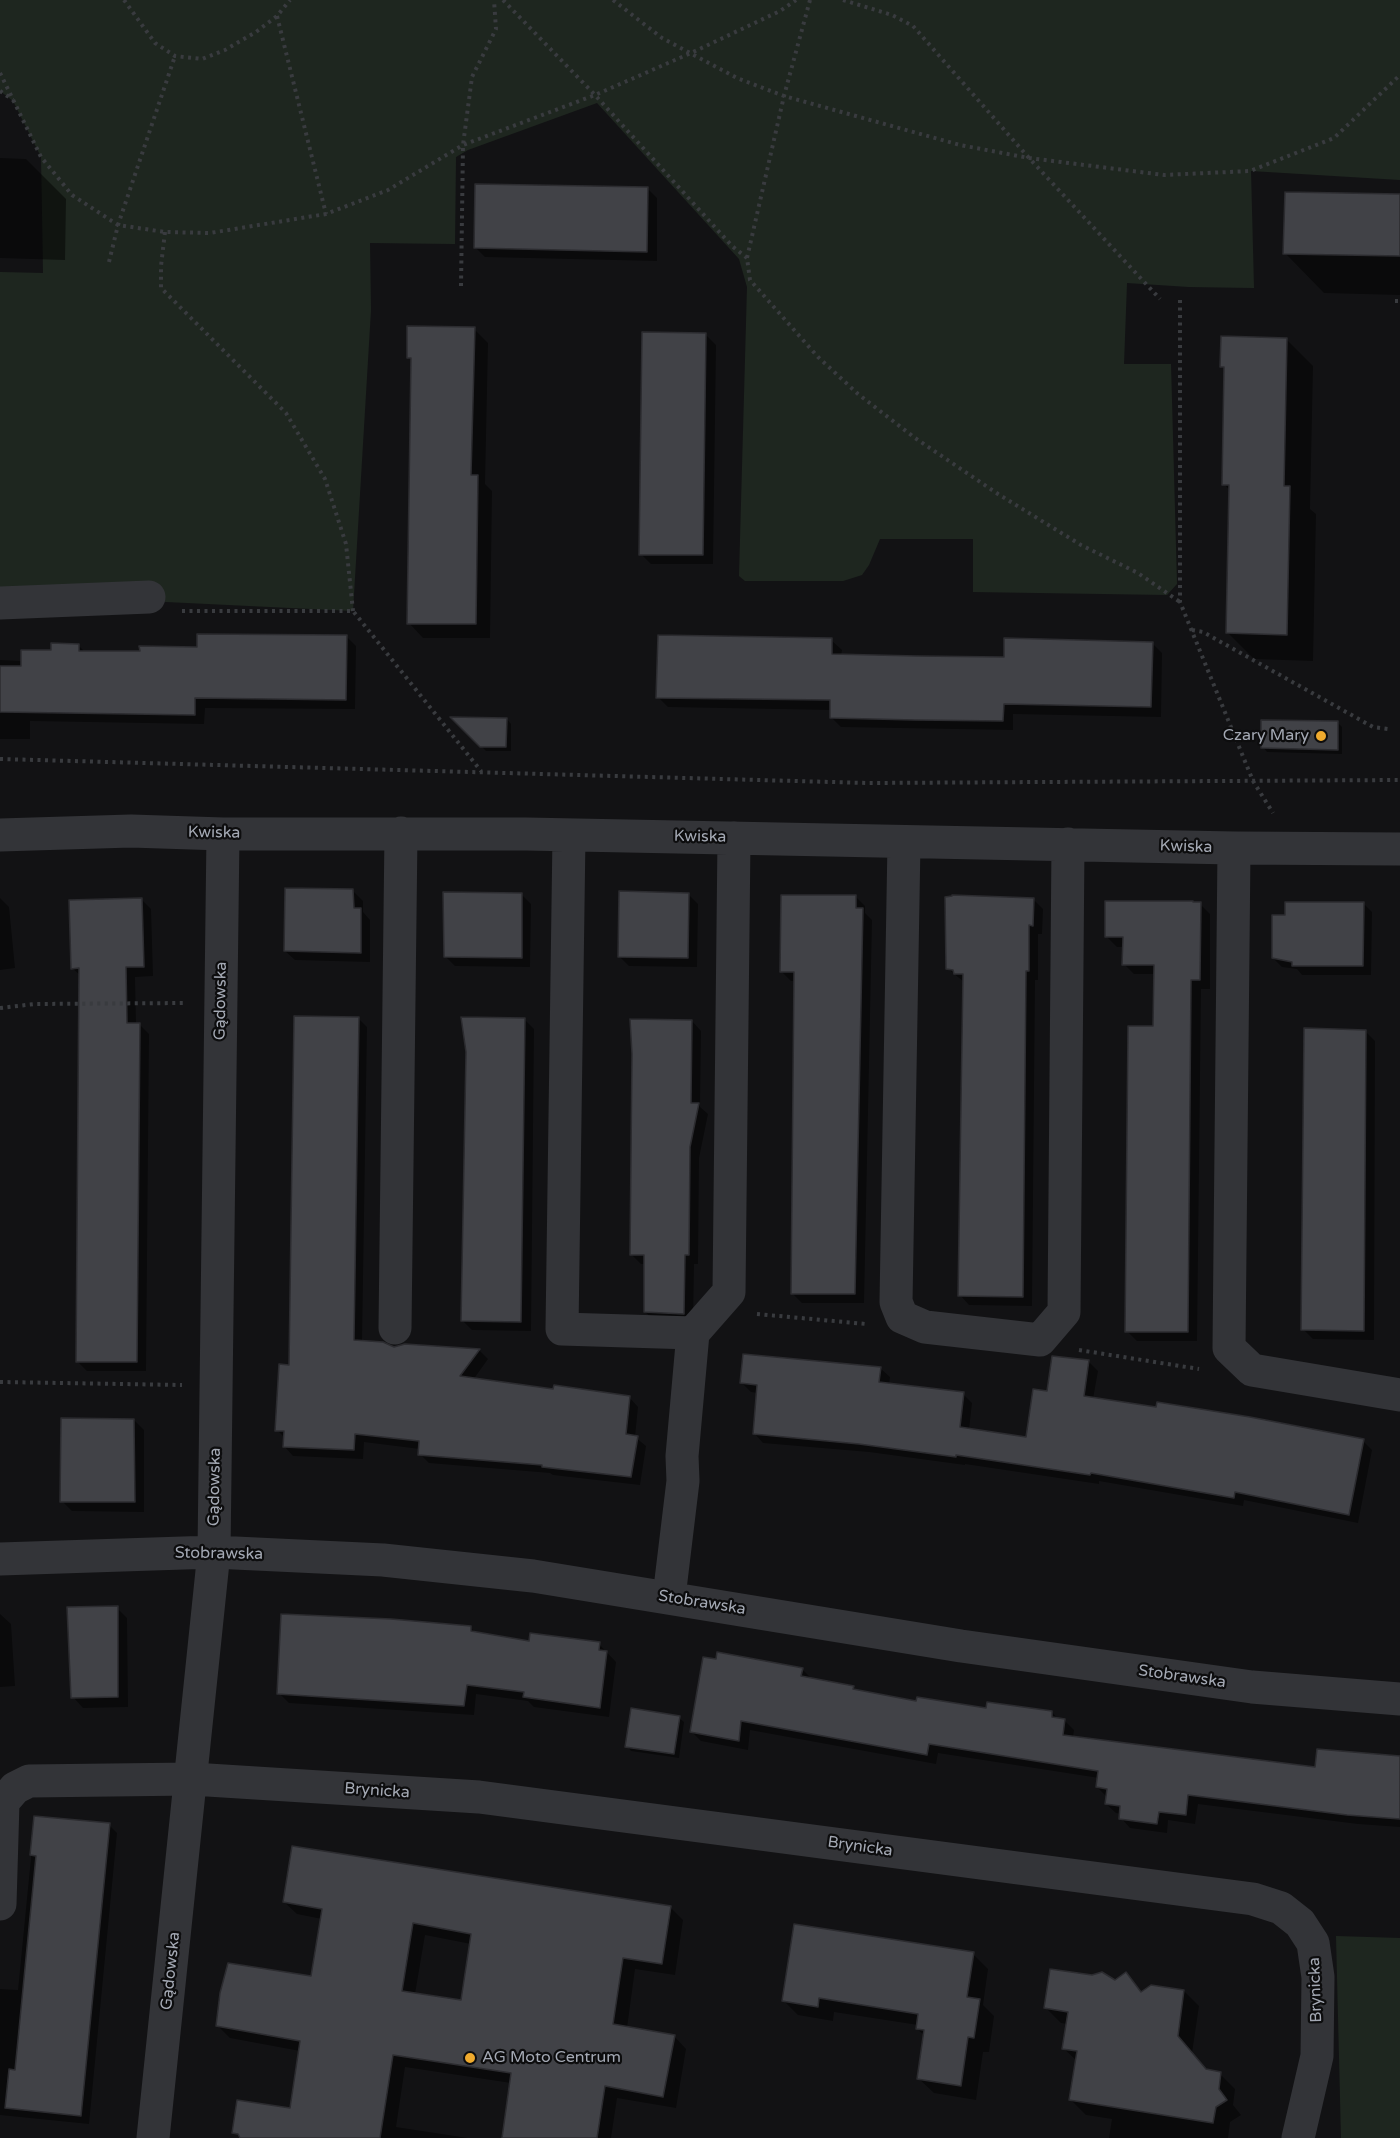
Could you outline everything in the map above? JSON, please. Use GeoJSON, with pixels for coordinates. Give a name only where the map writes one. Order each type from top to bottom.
{"type":"FeatureCollection","features":[{"type":"Feature","properties":{"kind":"street"},"geometry":{"type":"LineString","coordinates":[[0,603],[148,597]]}},
{"type":"Feature","properties":{"kind":"street","name":"Kwiska"},"geometry":{"type":"LineString","coordinates":[[0,835],[131,831],[223,834],[401,833],[1400,849]]}},
{"type":"Feature","properties":{"kind":"street"},"geometry":{"type":"LineString","coordinates":[[395,1328],[401,833]]}},
{"type":"Feature","properties":{"kind":"street","name":"Gądowska"},"geometry":{"type":"LineString","coordinates":[[153,2138],[214,1552],[223,834]]}},
{"type":"Feature","properties":{"kind":"street"},"geometry":{"type":"LineString","coordinates":[[569,835],[562,1329],[693,1333]]}},
{"type":"Feature","properties":{"kind":"street"},"geometry":{"type":"LineString","coordinates":[[669,1597],[683,1481],[682,1456],[693,1333],[729,1292],[734,838]]}},
{"type":"Feature","properties":{"kind":"street"},"geometry":{"type":"LineString","coordinates":[[904,842],[896,1302],[902,1317],[925,1327],[1040,1340],[1064,1312],[1068,844]]}},
{"type":"Feature","properties":{"kind":"street"},"geometry":{"type":"LineString","coordinates":[[1234,848],[1229,1348],[1252,1370],[1400,1395]]}},
{"type":"Feature","properties":{"kind":"street","name":"Stobrawska"},"geometry":{"type":"LineString","coordinates":[[0,1559],[214,1552],[383,1560],[532,1576],[961,1646],[1252,1687],[1400,1699]]}},
{"type":"Feature","properties":{"kind":"street","name":"Brynicka"},"geometry":{"type":"LineString","coordinates":[[0,1904],[3,1802],[15,1788],[29,1781],[192,1779],[479,1797],[1253,1899],[1281,1908],[1300,1923],[1313,1943],[1318,1977],[1317,2056],[1298,2138]]}},
{"type":"Feature","properties":{"kind":"path"},"geometry":{"type":"LineString","coordinates":[[125,0],[155,43],[175,56],[202,59],[225,50],[256,32],[277,16],[290,0]]}},
{"type":"Feature","properties":{"kind":"path"},"geometry":{"type":"LineString","coordinates":[[461,286],[462,145],[472,77],[496,29],[494,0]]}},
{"type":"Feature","properties":{"kind":"path"},"geometry":{"type":"LineString","coordinates":[[503,0],[595,95],[732,246],[747,258]]}},
{"type":"Feature","properties":{"kind":"path"},"geometry":{"type":"LineString","coordinates":[[613,0],[662,38],[737,78],[784,96],[960,145],[1029,158],[1164,175],[1250,171],[1334,138],[1400,75]]}},
{"type":"Feature","properties":{"kind":"path"},"geometry":{"type":"LineString","coordinates":[[0,73],[41,157],[72,195],[118,225],[165,232],[210,233],[326,214],[388,190],[462,145],[595,95],[691,53],[796,0]]}},
{"type":"Feature","properties":{"kind":"path"},"geometry":{"type":"LineString","coordinates":[[810,0],[784,96],[747,258],[750,280],[818,357],[858,394],[915,438],[1081,546],[1138,573],[1180,602]]}},
{"type":"Feature","properties":{"kind":"path"},"geometry":{"type":"LineString","coordinates":[[843,0],[892,15],[913,26],[1029,158],[1160,299]]}},
{"type":"Feature","properties":{"kind":"path"},"geometry":{"type":"LineString","coordinates":[[277,16],[326,214]]}},
{"type":"Feature","properties":{"kind":"path"},"geometry":{"type":"LineString","coordinates":[[109,261],[118,225],[175,56]]}},
{"type":"Feature","properties":{"kind":"path"},"geometry":{"type":"LineString","coordinates":[[0,91],[14,101]]}},
{"type":"Feature","properties":{"kind":"path"},"geometry":{"type":"LineString","coordinates":[[165,232],[161,288],[286,413],[325,479],[346,544],[353,611],[482,771]]}},
{"type":"Feature","properties":{"kind":"path"},"geometry":{"type":"LineString","coordinates":[[1180,300],[1180,602],[1253,781],[1284,831],[1285,848]]}},
{"type":"Feature","properties":{"kind":"path"},"geometry":{"type":"LineString","coordinates":[[148,597],[151,610],[353,611]]}},
{"type":"Feature","properties":{"kind":"path"},"geometry":{"type":"LineString","coordinates":[[1191,630],[1203,632],[1373,727],[1388,729]]}},
{"type":"Feature","properties":{"kind":"path"},"geometry":{"type":"LineString","coordinates":[[0,759],[867,783],[1400,780]]}},
{"type":"Feature","properties":{"kind":"path"},"geometry":{"type":"LineString","coordinates":[[0,1008],[35,1004],[221,1002]]}},
{"type":"Feature","properties":{"kind":"path"},"geometry":{"type":"LineString","coordinates":[[718,1304],[744,1312],[888,1326],[902,1317]]}},
{"type":"Feature","properties":{"kind":"path"},"geometry":{"type":"LineString","coordinates":[[1049,1329],[1080,1351],[1218,1372],[1239,1358]]}},
{"type":"Feature","properties":{"kind":"path"},"geometry":{"type":"LineString","coordinates":[[0,1382],[217,1385]]}},
{"type":"Feature","properties":{"kind":"shaded area"},"geometry":{"type":"Polygon","coordinates":[[[0,0],[1400,0],[1400,180],[1251,171],[1254,288],[1127,283],[1124,364],[1171,364],[1177,584],[1167,595],[973,592],[973,539],[880,539],[862,575],[843,581],[745,581],[739,576],[747,287],[739,259],[597,103],[468,150],[456,157],[455,244],[370,243],[371,310],[353,611],[0,594],[0,272],[43,273],[41,157],[13,101],[0,91],[0,0]]]}},
{"type":"Feature","properties":{"kind":"shaded area"},"geometry":{"type":"Polygon","coordinates":[[[1336,1936],[1400,1938],[1400,2138],[1341,2138],[1336,1936]]]}},
{"type":"Feature","properties":{"kind":"building"},"geometry":{"type":"Polygon","coordinates":[[[475,184],[648,187],[647,252],[474,248],[475,184]]]}},
{"type":"Feature","properties":{"kind":"building"},"geometry":{"type":"Polygon","coordinates":[[[1285,192],[1400,194],[1400,256],[1283,254],[1285,192]]]}},
{"type":"Feature","properties":{"kind":"building"},"geometry":{"type":"Polygon","coordinates":[[[407,326],[475,327],[471,475],[478,475],[476,624],[407,624],[411,358],[407,358],[407,326]]]}},
{"type":"Feature","properties":{"kind":"building"},"geometry":{"type":"Polygon","coordinates":[[[642,332],[706,333],[703,555],[639,555],[642,332]]]}},
{"type":"Feature","properties":{"kind":"building"},"geometry":{"type":"Polygon","coordinates":[[[1221,336],[1287,338],[1284,486],[1290,486],[1287,635],[1226,633],[1229,485],[1222,485],[1224,367],[1220,367],[1221,336]]]}},
{"type":"Feature","properties":{"kind":"building"},"geometry":{"type":"Polygon","coordinates":[[[197,634],[347,635],[346,700],[195,698],[195,715],[0,712],[0,666],[21,666],[21,650],[51,650],[51,643],[79,644],[79,651],[140,651],[139,646],[197,647],[197,634]]]}},
{"type":"Feature","properties":{"kind":"building"},"geometry":{"type":"Polygon","coordinates":[[[658,635],[832,638],[832,654],[917,656],[1004,657],[1004,638],[1153,642],[1151,707],[1004,704],[1003,721],[915,720],[830,718],[830,700],[656,698],[658,635]]]}},
{"type":"Feature","properties":{"kind":"building"},"geometry":{"type":"Polygon","coordinates":[[[450,717],[507,718],[506,747],[480,747],[450,717]]]}},
{"type":"Feature","properties":{"kind":"building"},"geometry":{"type":"Polygon","coordinates":[[[1261,720],[1338,721],[1338,750],[1261,748],[1261,720]]]}},
{"type":"Feature","properties":{"kind":"building"},"geometry":{"type":"Polygon","coordinates":[[[285,888],[353,889],[354,908],[361,908],[361,953],[284,951],[285,888]]]}},
{"type":"Feature","properties":{"kind":"building"},"geometry":{"type":"Polygon","coordinates":[[[619,891],[689,893],[688,958],[618,957],[619,891]]]}},
{"type":"Feature","properties":{"kind":"building"},"geometry":{"type":"Polygon","coordinates":[[[443,892],[522,893],[522,958],[444,957],[443,892]]]}},
{"type":"Feature","properties":{"kind":"building"},"geometry":{"type":"Polygon","coordinates":[[[781,895],[856,895],[856,908],[863,908],[855,1294],[791,1294],[794,972],[780,972],[781,895]]]}},
{"type":"Feature","properties":{"kind":"building"},"geometry":{"type":"Polygon","coordinates":[[[952,895],[1034,898],[1033,926],[1029,925],[1029,971],[1026,971],[1023,1297],[958,1296],[963,974],[954,974],[953,970],[946,969],[945,897],[952,895]]]}},
{"type":"Feature","properties":{"kind":"building"},"geometry":{"type":"Polygon","coordinates":[[[142,898],[144,967],[126,967],[127,1023],[140,1023],[137,1362],[76,1362],[79,968],[71,969],[69,900],[142,898]]]}},
{"type":"Feature","properties":{"kind":"building"},"geometry":{"type":"Polygon","coordinates":[[[1105,901],[1201,902],[1200,980],[1191,980],[1188,1332],[1125,1332],[1128,1026],[1153,1026],[1154,965],[1122,965],[1123,937],[1105,937],[1105,901]]]}},
{"type":"Feature","properties":{"kind":"building"},"geometry":{"type":"Polygon","coordinates":[[[1285,902],[1364,902],[1363,966],[1292,966],[1292,962],[1272,958],[1272,915],[1285,915],[1285,902]]]}},
{"type":"Feature","properties":{"kind":"building"},"geometry":{"type":"Polygon","coordinates":[[[294,1016],[359,1017],[354,1340],[383,1342],[394,1347],[405,1344],[480,1349],[460,1376],[553,1389],[554,1385],[630,1396],[626,1434],[638,1436],[631,1477],[542,1467],[542,1465],[418,1455],[419,1441],[355,1434],[354,1450],[283,1447],[284,1431],[275,1431],[279,1364],[289,1365],[294,1016]]]}},
{"type":"Feature","properties":{"kind":"building"},"geometry":{"type":"Polygon","coordinates":[[[461,1017],[525,1018],[521,1322],[461,1321],[466,1052],[461,1017]]]}},
{"type":"Feature","properties":{"kind":"building"},"geometry":{"type":"Polygon","coordinates":[[[630,1019],[692,1020],[691,1103],[699,1103],[690,1147],[689,1255],[685,1255],[684,1314],[644,1312],[644,1255],[630,1255],[632,1054],[630,1019]]]}},
{"type":"Feature","properties":{"kind":"building"},"geometry":{"type":"Polygon","coordinates":[[[1304,1028],[1366,1030],[1364,1331],[1301,1330],[1304,1028]]]}},
{"type":"Feature","properties":{"kind":"building"},"geometry":{"type":"Polygon","coordinates":[[[743,1354],[881,1367],[879,1382],[964,1392],[960,1427],[1026,1437],[1033,1389],[1047,1391],[1052,1356],[1089,1360],[1084,1396],[1156,1407],[1157,1402],[1364,1439],[1349,1515],[1235,1492],[1234,1498],[1091,1473],[1090,1475],[956,1455],[956,1457],[859,1444],[753,1434],[757,1385],[740,1383],[743,1354]]]}},
{"type":"Feature","properties":{"kind":"building"},"geometry":{"type":"Polygon","coordinates":[[[61,1418],[134,1419],[135,1502],[60,1502],[61,1418]]]}},
{"type":"Feature","properties":{"kind":"building"},"geometry":{"type":"Polygon","coordinates":[[[118,1606],[118,1697],[71,1698],[67,1607],[118,1606]]]}},
{"type":"Feature","properties":{"kind":"building"},"geometry":{"type":"Polygon","coordinates":[[[281,1614],[391,1619],[471,1626],[471,1631],[529,1641],[530,1633],[600,1642],[599,1650],[607,1651],[600,1708],[523,1697],[524,1692],[467,1685],[464,1706],[277,1694],[281,1614]]]}},
{"type":"Feature","properties":{"kind":"building"},"geometry":{"type":"Polygon","coordinates":[[[717,1652],[803,1668],[801,1676],[916,1701],[917,1697],[986,1708],[987,1702],[1052,1711],[1052,1717],[1065,1719],[1063,1735],[1315,1767],[1317,1749],[1400,1756],[1400,1819],[1347,1815],[1188,1795],[1186,1815],[1159,1812],[1157,1824],[1119,1819],[1120,1806],[1105,1804],[1107,1789],[1096,1787],[1098,1771],[929,1744],[927,1755],[741,1721],[739,1741],[690,1732],[703,1657],[716,1659],[717,1652]]]}},
{"type":"Feature","properties":{"kind":"building"},"geometry":{"type":"Polygon","coordinates":[[[631,1708],[680,1716],[674,1754],[625,1747],[631,1708]]]}},
{"type":"Feature","properties":{"kind":"building"},"geometry":{"type":"Polygon","coordinates":[[[34,1816],[110,1823],[81,2116],[5,2108],[9,2069],[15,2070],[36,1856],[30,1855],[34,1816]]]}},
{"type":"Feature","properties":{"kind":"building"},"geometry":{"type":"Polygon","coordinates":[[[292,1846],[671,1906],[662,1964],[623,1958],[613,2024],[675,2035],[663,2097],[605,2086],[597,2138],[502,2138],[511,2073],[393,2055],[380,2138],[240,2138],[238,2134],[232,2133],[237,2100],[290,2108],[300,2041],[216,2026],[220,1993],[228,1963],[311,1976],[322,1909],[283,1902],[292,1846]],[[413,1923],[402,1991],[461,2000],[471,1934],[413,1923]]]}},
{"type":"Feature","properties":{"kind":"building"},"geometry":{"type":"Polygon","coordinates":[[[794,1924],[974,1952],[967,1997],[980,1999],[974,2038],[968,2037],[961,2086],[917,2079],[924,2030],[916,2029],[918,2014],[819,1998],[818,2007],[782,2001],[794,1924]]]}},
{"type":"Feature","properties":{"kind":"building"},"geometry":{"type":"Polygon","coordinates":[[[1050,1969],[1092,1975],[1102,1972],[1115,1980],[1126,1972],[1141,1992],[1151,1985],[1184,1990],[1178,2036],[1206,2069],[1221,2072],[1219,2089],[1227,2100],[1216,2107],[1213,2123],[1069,2100],[1077,2051],[1062,2049],[1068,2012],[1044,2008],[1050,1969]]]}},
{"type":"Feature","properties":{"kind":"place","name":"Czary Mary"},"geometry":{"type":"Point","coordinates":[1321,736]}},
{"type":"Feature","properties":{"kind":"place","name":"AG Moto Centrum"},"geometry":{"type":"Point","coordinates":[470,2058]}}]}
